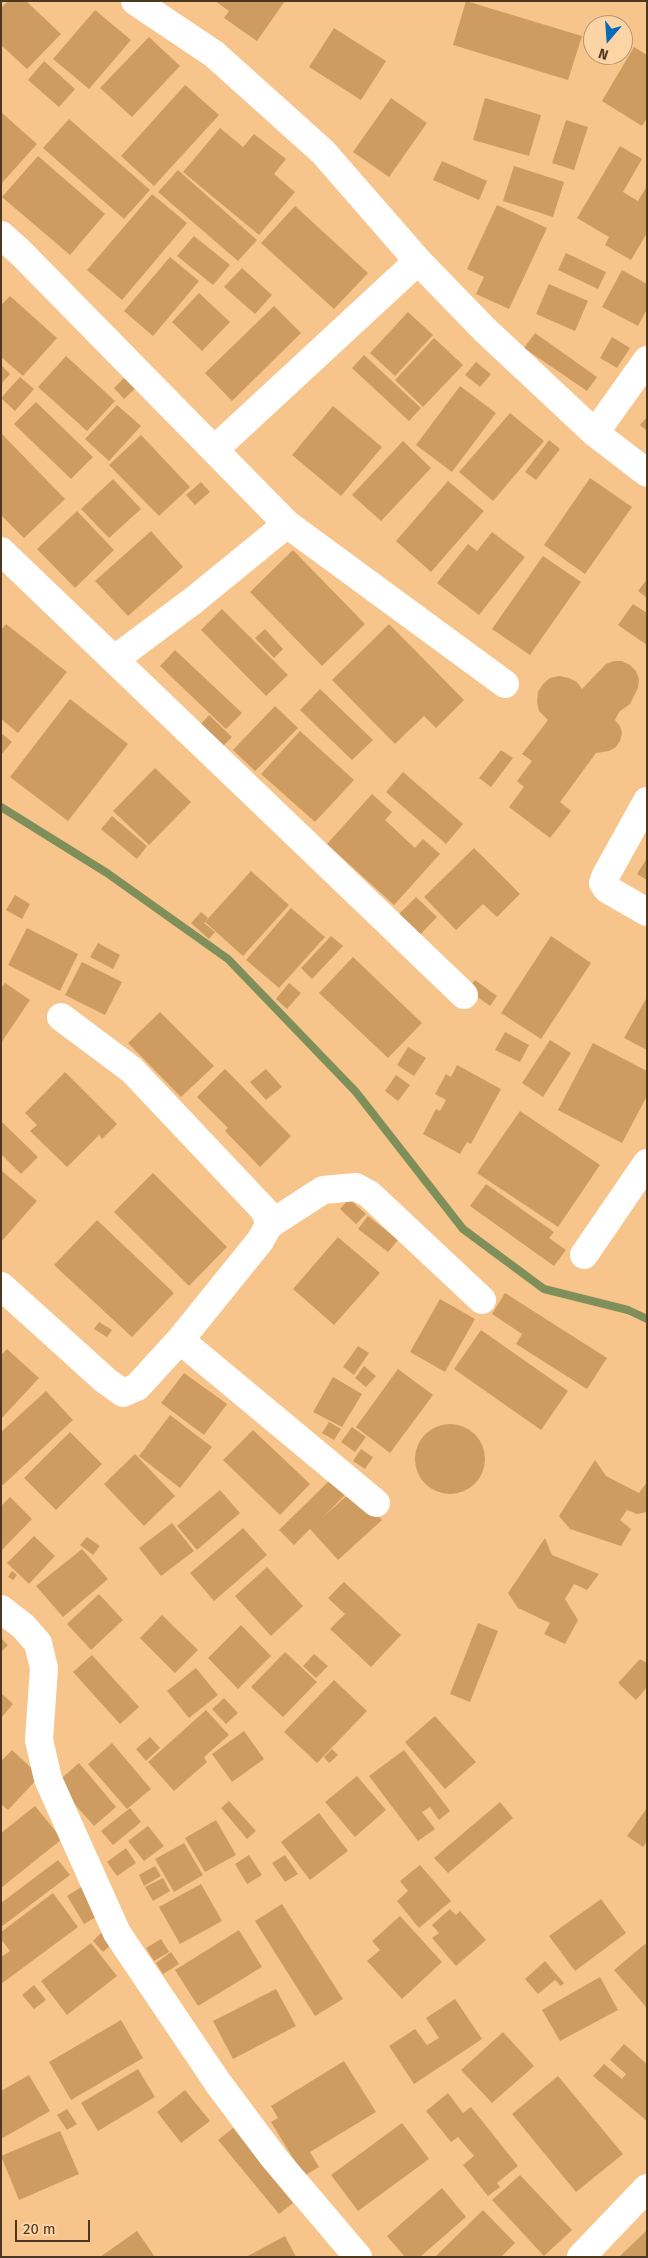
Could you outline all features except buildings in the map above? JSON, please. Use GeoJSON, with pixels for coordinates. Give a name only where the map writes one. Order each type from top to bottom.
{"type":"FeatureCollection","features":[{"type":"Feature","properties":{"kind":"street"},"geometry":{"type":"LineString","coordinates":[[135,1],[214,54],[323,152],[418,261],[485,330],[595,433],[647,473]]}},
{"type":"Feature","properties":{"kind":"street"},"geometry":{"type":"LineString","coordinates":[[1,235],[28,260],[287,524],[505,684]]}},
{"type":"Feature","properties":{"kind":"street"},"geometry":{"type":"LineString","coordinates":[[215,449],[418,261]]}},
{"type":"Feature","properties":{"kind":"street"},"geometry":{"type":"LineString","coordinates":[[595,433],[647,360]]}},
{"type":"Feature","properties":{"kind":"street"},"geometry":{"type":"LineString","coordinates":[[115,659],[194,600],[287,524]]}},
{"type":"Feature","properties":{"kind":"street"},"geometry":{"type":"LineString","coordinates":[[1,551],[464,995]]}},
{"type":"Feature","properties":{"kind":"street"},"geometry":{"type":"LineString","coordinates":[[647,801],[606,875],[603,884],[607,890],[647,912]]}},
{"type":"Feature","properties":{"kind":"street"},"geometry":{"type":"LineString","coordinates":[[61,1018],[132,1070],[266,1212],[269,1225]]}},
{"type":"Feature","properties":{"kind":"street"},"geometry":{"type":"LineString","coordinates":[[584,1255],[647,1163]]}},
{"type":"Feature","properties":{"kind":"street"},"geometry":{"type":"LineString","coordinates":[[1,1286],[105,1380],[123,1393],[137,1387],[180,1340],[260,1240],[269,1225],[323,1190],[356,1187],[369,1194],[482,1300]]}},
{"type":"Feature","properties":{"kind":"street"},"geometry":{"type":"LineString","coordinates":[[180,1340],[376,1503]]}},
{"type":"Feature","properties":{"kind":"street"},"geometry":{"type":"LineString","coordinates":[[1,1609],[22,1626],[38,1643],[44,1668],[39,1740],[48,1780],[117,1933],[218,2083],[274,2158],[358,2257]]}},
{"type":"Feature","properties":{"kind":"street"},"geometry":{"type":"LineString","coordinates":[[581,2257],[647,2188]]}},
{"type":"Feature","properties":{"kind":"waterway"},"geometry":{"type":"LineString","coordinates":[[1,807],[107,873],[228,959],[356,1092],[463,1229],[544,1289],[628,1310],[647,1319]]}}]}
